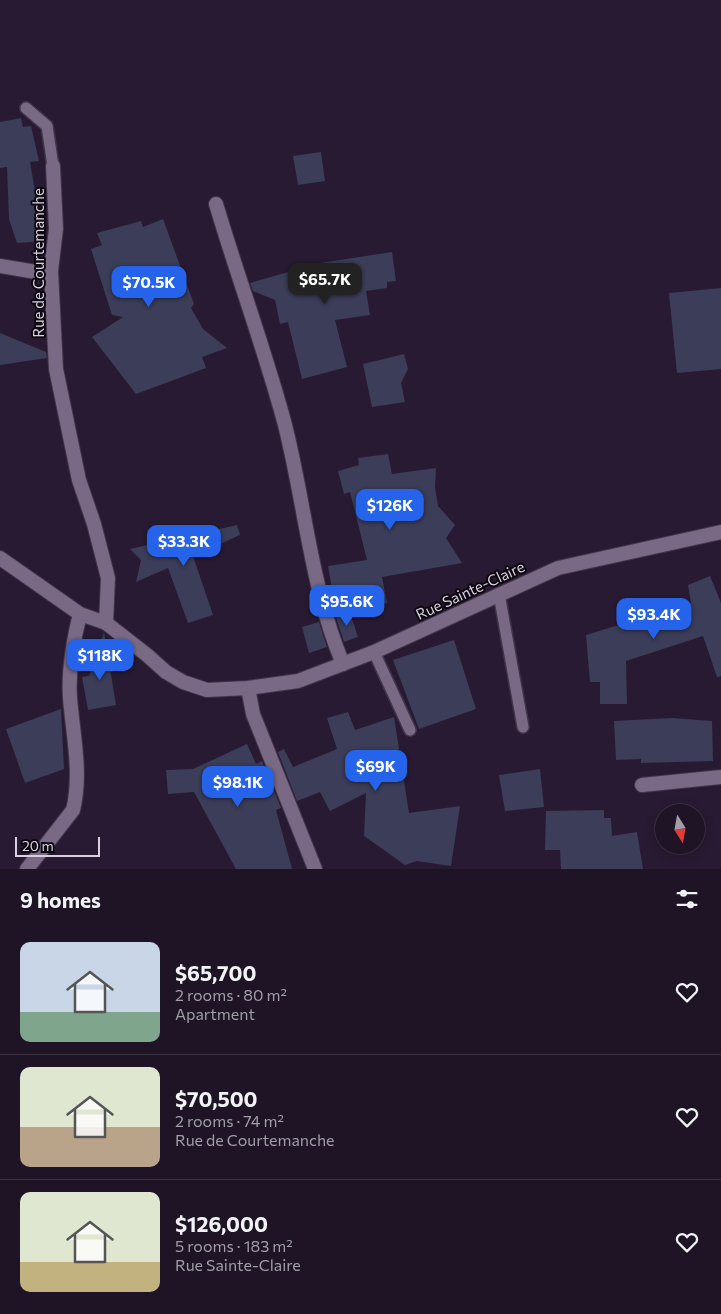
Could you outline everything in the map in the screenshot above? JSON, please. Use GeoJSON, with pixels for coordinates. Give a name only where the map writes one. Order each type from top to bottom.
{"type":"FeatureCollection","features":[{"type":"Feature","properties":{"kind":"street","name":"Rue de Courtemanche"},"geometry":{"type":"LineString","coordinates":[[53,166],[56,229],[51,271],[58,379],[79,480],[94,524],[108,578],[106,623]]}},
{"type":"Feature","properties":{"kind":"street"},"geometry":{"type":"LineString","coordinates":[[216,204],[285,425],[318,587],[343,664]]}},
{"type":"Feature","properties":{"kind":"street"},"geometry":{"type":"LineString","coordinates":[[0,266],[36,272],[51,271]]}},
{"type":"Feature","properties":{"kind":"street","name":"Rue Sainte-Claire"},"geometry":{"type":"LineString","coordinates":[[0,558],[80,614],[106,623],[166,672],[183,682],[207,690],[248,688],[298,681],[374,652],[558,568],[721,532]]}},
{"type":"Feature","properties":{"kind":"street"},"geometry":{"type":"LineString","coordinates":[[28,869],[73,810],[77,759],[70,697],[71,649],[80,614]]}},
{"type":"Feature","properties":{"kind":"street"},"geometry":{"type":"LineString","coordinates":[[248,688],[253,714],[315,869]]}},
{"type":"Feature","properties":{"kind":"street"},"geometry":{"type":"LineString","coordinates":[[642,785],[721,777]]}},
{"type":"Feature","properties":{"kind":"lane"},"geometry":{"type":"LineString","coordinates":[[26,108],[48,126],[53,166]]}},
{"type":"Feature","properties":{"kind":"lane"},"geometry":{"type":"LineString","coordinates":[[499,594],[523,727]]}},
{"type":"Feature","properties":{"kind":"lane"},"geometry":{"type":"LineString","coordinates":[[374,652],[410,730]]}},
{"type":"Feature","properties":{"kind":"building"},"geometry":{"type":"Polygon","coordinates":[[[21,118],[23,127],[31,126],[39,161],[30,162],[45,241],[17,243],[9,219],[7,167],[0,168],[0,122],[21,118]]]}},
{"type":"Feature","properties":{"kind":"building"},"geometry":{"type":"Polygon","coordinates":[[[321,152],[325,181],[298,185],[293,156],[321,152]]]}},
{"type":"Feature","properties":{"kind":"building"},"geometry":{"type":"Polygon","coordinates":[[[163,219],[194,304],[191,308],[203,329],[227,348],[202,357],[206,368],[136,394],[92,337],[123,317],[112,315],[91,249],[102,245],[97,233],[141,221],[143,227],[163,219]]]}},
{"type":"Feature","properties":{"kind":"building"},"geometry":{"type":"Polygon","coordinates":[[[392,252],[396,281],[387,282],[387,288],[366,291],[370,315],[335,320],[347,367],[302,379],[288,322],[280,324],[275,300],[253,291],[250,283],[320,263],[392,252]]]}},
{"type":"Feature","properties":{"kind":"building"},"geometry":{"type":"Polygon","coordinates":[[[721,288],[721,369],[677,373],[669,293],[721,288]]]}},
{"type":"Feature","properties":{"kind":"building"},"geometry":{"type":"Polygon","coordinates":[[[0,333],[46,352],[47,358],[0,365],[0,333]]]}},
{"type":"Feature","properties":{"kind":"building"},"geometry":{"type":"Polygon","coordinates":[[[404,354],[408,369],[401,383],[405,402],[372,407],[363,364],[404,354]]]}},
{"type":"Feature","properties":{"kind":"building"},"geometry":{"type":"Polygon","coordinates":[[[388,454],[392,474],[436,468],[435,487],[438,506],[455,525],[446,538],[462,563],[382,577],[387,603],[336,613],[328,566],[367,560],[350,492],[344,494],[338,471],[359,465],[358,458],[388,454]]]}},
{"type":"Feature","properties":{"kind":"building"},"geometry":{"type":"Polygon","coordinates":[[[237,525],[240,535],[193,556],[213,615],[188,623],[168,568],[136,582],[141,560],[130,549],[237,525]]]}},
{"type":"Feature","properties":{"kind":"building"},"geometry":{"type":"Polygon","coordinates":[[[710,576],[721,603],[721,676],[717,677],[703,636],[626,661],[627,704],[600,704],[600,682],[590,682],[586,635],[691,603],[688,585],[710,576]]]}},
{"type":"Feature","properties":{"kind":"building"},"geometry":{"type":"Polygon","coordinates":[[[350,613],[358,637],[344,642],[336,617],[350,613]]]}},
{"type":"Feature","properties":{"kind":"building"},"geometry":{"type":"Polygon","coordinates":[[[319,622],[327,647],[309,653],[302,627],[319,622]]]}},
{"type":"Feature","properties":{"kind":"building"},"geometry":{"type":"Polygon","coordinates":[[[104,632],[116,705],[88,710],[82,677],[89,676],[104,632]]]}},
{"type":"Feature","properties":{"kind":"building"},"geometry":{"type":"Polygon","coordinates":[[[454,640],[476,709],[419,729],[393,660],[454,640]]]}},
{"type":"Feature","properties":{"kind":"building"},"geometry":{"type":"Polygon","coordinates":[[[61,709],[64,769],[25,783],[6,729],[61,709]]]}},
{"type":"Feature","properties":{"kind":"building"},"geometry":{"type":"Polygon","coordinates":[[[348,712],[355,730],[394,717],[409,813],[460,806],[451,866],[417,861],[405,865],[364,836],[366,793],[330,811],[320,792],[297,801],[278,752],[284,749],[293,767],[337,749],[327,718],[348,712]]]}},
{"type":"Feature","properties":{"kind":"building"},"geometry":{"type":"Polygon","coordinates":[[[672,718],[712,721],[713,761],[641,763],[641,759],[616,760],[614,721],[672,718]]]}},
{"type":"Feature","properties":{"kind":"building"},"geometry":{"type":"Polygon","coordinates":[[[247,744],[256,764],[262,761],[281,808],[276,810],[292,869],[236,869],[194,792],[168,794],[166,770],[193,769],[247,744]]]}},
{"type":"Feature","properties":{"kind":"building"},"geometry":{"type":"Polygon","coordinates":[[[540,769],[544,807],[505,811],[499,775],[540,769]]]}},
{"type":"Feature","properties":{"kind":"building"},"geometry":{"type":"Polygon","coordinates":[[[604,810],[604,818],[611,818],[612,836],[637,832],[643,869],[561,869],[560,850],[545,850],[546,811],[604,810]]]}}]}
